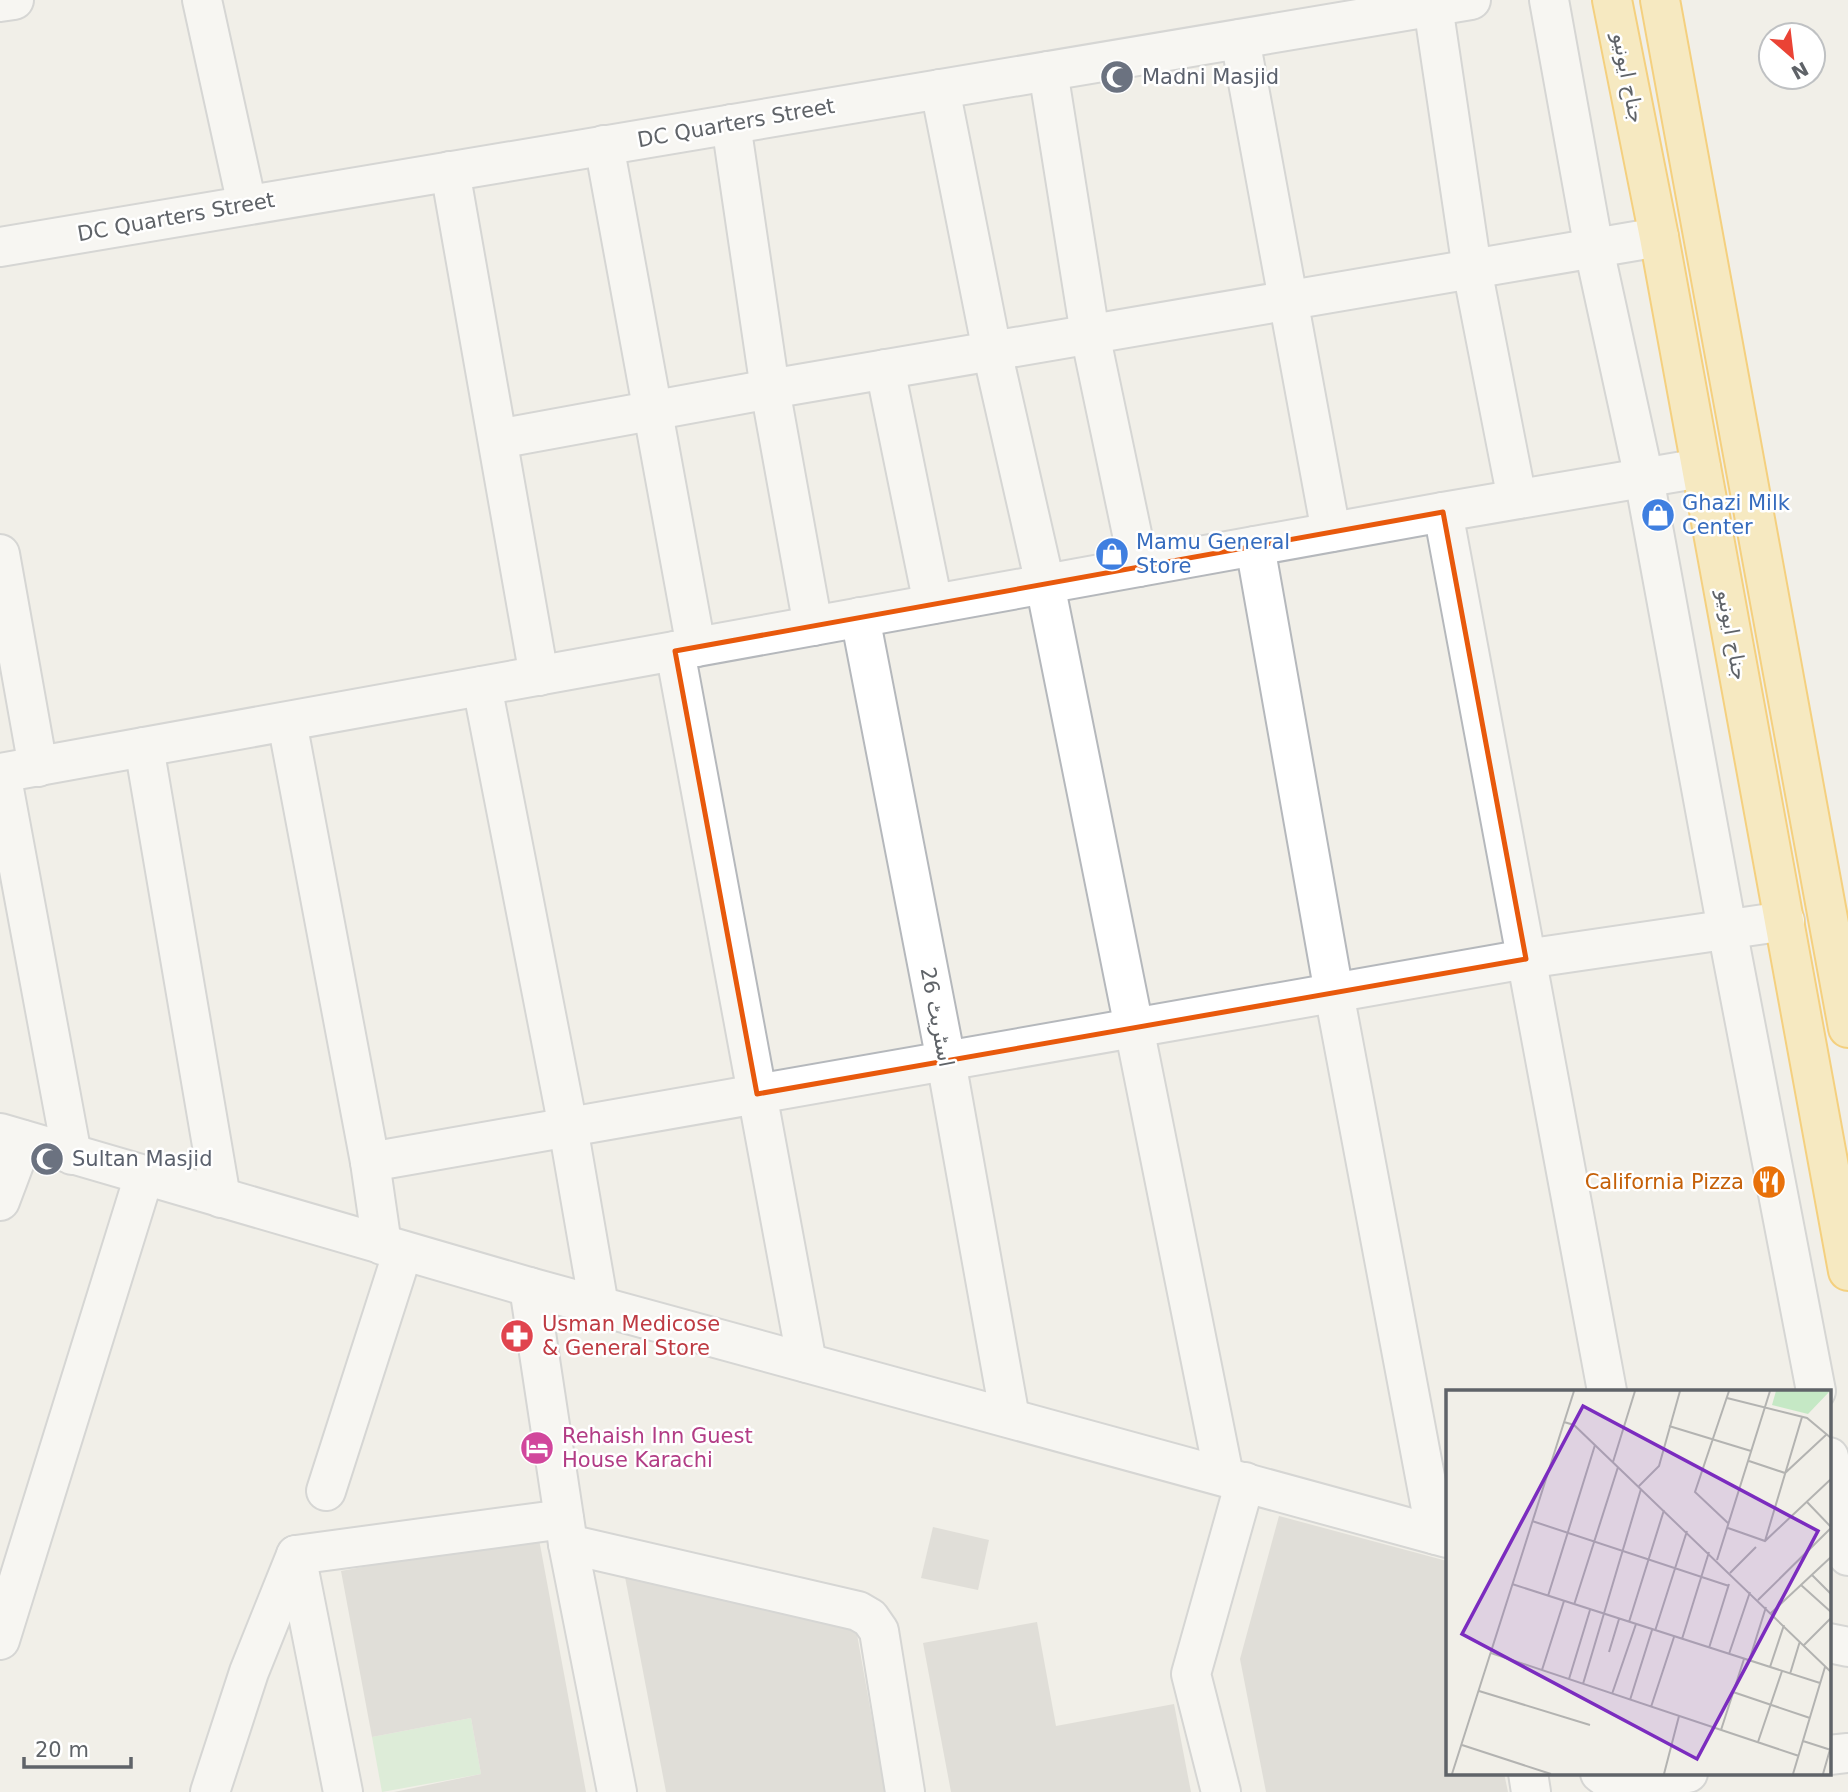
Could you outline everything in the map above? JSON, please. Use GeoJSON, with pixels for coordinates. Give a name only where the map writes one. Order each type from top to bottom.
{"type":"FeatureCollection","features":[{"type":"Feature","properties":{"kind":"highway","name":"جناح ایونیو"},"geometry":{"type":"LineString","coordinates":[[1612,0],[1659,237],[1848,1271]]}},
{"type":"Feature","properties":{"kind":"highway","name":"جناح ایونیو"},"geometry":{"type":"LineString","coordinates":[[1660,0],[1848,1028]]}},
{"type":"Feature","properties":{"kind":"street"},"geometry":{"type":"LineString","coordinates":[[0,2],[14,0]]}},
{"type":"Feature","properties":{"kind":"street"},"geometry":{"type":"LineString","coordinates":[[202,0],[247,205]]}},
{"type":"Feature","properties":{"kind":"street","name":"DC Quarters Street"},"geometry":{"type":"LineString","coordinates":[[0,247],[1471,0]]}},
{"type":"Feature","properties":{"kind":"street"},"geometry":{"type":"LineString","coordinates":[[1549,0],[1594,248],[1644,478],[1816,1390]]}},
{"type":"Feature","properties":{"kind":"street"},"geometry":{"type":"LineString","coordinates":[[1433,6],[1472,269],[1517,499]]}},
{"type":"Feature","properties":{"kind":"street"},"geometry":{"type":"LineString","coordinates":[[1240,38],[1331,532]]}},
{"type":"Feature","properties":{"kind":"street"},"geometry":{"type":"LineString","coordinates":[[1048,71],[1090,334],[1139,567]]}},
{"type":"Feature","properties":{"kind":"street"},"geometry":{"type":"LineString","coordinates":[[940,89],[992,351],[1045,584],[1134,1028],[1234,1479],[1191,1674],[1221,1792]]}},
{"type":"Feature","properties":{"kind":"street"},"geometry":{"type":"LineString","coordinates":[[731,124],[770,389],[813,626]]}},
{"type":"Feature","properties":{"kind":"street"},"geometry":{"type":"LineString","coordinates":[[604,145],[654,410],[686,649],[757,1094],[807,1363]]}},
{"type":"Feature","properties":{"kind":"street"},"geometry":{"type":"LineString","coordinates":[[450,171],[539,676]]}},
{"type":"Feature","properties":{"kind":"street"},"geometry":{"type":"LineString","coordinates":[[498,439],[770,389],[1659,237]]}},
{"type":"Feature","properties":{"kind":"street"},"geometry":{"type":"LineString","coordinates":[[885,369],[933,604]]}},
{"type":"Feature","properties":{"kind":"street"},"geometry":{"type":"LineString","coordinates":[[72,1155],[1,773],[1331,532],[1701,468]]}},
{"type":"Feature","properties":{"kind":"street"},"geometry":{"type":"LineString","coordinates":[[1443,512],[1608,1390]]}},
{"type":"Feature","properties":{"kind":"street"},"geometry":{"type":"LineString","coordinates":[[0,1201],[11,1137],[529,1287],[1442,1537],[1334,993],[1255,546]]}},
{"type":"Feature","properties":{"kind":"street"},"geometry":{"type":"LineString","coordinates":[[0,554],[38,766]]}},
{"type":"Feature","properties":{"kind":"street","name":"اسٹریٹ 26"},"geometry":{"type":"LineString","coordinates":[[860,617],[946,1061],[1010,1418]]}},
{"type":"Feature","properties":{"kind":"street"},"geometry":{"type":"LineString","coordinates":[[481,686],[568,1127],[599,1306]]}},
{"type":"Feature","properties":{"kind":"street"},"geometry":{"type":"LineString","coordinates":[[287,722],[370,1162],[393,1248],[326,1491]]}},
{"type":"Feature","properties":{"kind":"street"},"geometry":{"type":"LineString","coordinates":[[144,747],[221,1198]]}},
{"type":"Feature","properties":{"kind":"street"},"geometry":{"type":"LineString","coordinates":[[370,1162],[1526,959],[1785,921]]}},
{"type":"Feature","properties":{"kind":"street"},"geometry":{"type":"LineString","coordinates":[[0,1640],[144,1176]]}},
{"type":"Feature","properties":{"kind":"street"},"geometry":{"type":"LineString","coordinates":[[529,1287],[566,1532],[617,1792]]}},
{"type":"Feature","properties":{"kind":"street"},"geometry":{"type":"LineString","coordinates":[[1830,1462],[1848,1556]]}},
{"type":"Feature","properties":{"kind":"street"},"geometry":{"type":"LineString","coordinates":[[296,1555],[566,1532],[858,1611],[870,1618],[879,1630],[905,1792]]}},
{"type":"Feature","properties":{"kind":"street"},"geometry":{"type":"LineString","coordinates":[[210,1792],[249,1672],[296,1555]]}},
{"type":"Feature","properties":{"kind":"street"},"geometry":{"type":"LineString","coordinates":[[296,1555],[343,1792]]}},
{"type":"Feature","properties":{"kind":"street"},"geometry":{"type":"LineString","coordinates":[[1830,1643],[1848,1647]]}},
{"type":"Feature","properties":{"kind":"street"},"geometry":{"type":"LineString","coordinates":[[1830,1755],[1848,1753]]}},
{"type":"Feature","properties":{"kind":"street"},"geometry":{"type":"LineString","coordinates":[[1528,1774],[1531,1792]]}},
{"type":"Feature","properties":{"kind":"street"},"geometry":{"type":"LineString","coordinates":[[1601,1774],[1612,1782],[1680,1774]]}},
{"type":"Feature","properties":{"kind":"highlighted area"},"geometry":{"type":"Polygon","coordinates":[[[1443,512],[1526,959],[757,1094],[675,651],[1443,512]]]}},
{"type":"Feature","properties":{"kind":"green space"},"geometry":{"type":"Polygon","coordinates":[[[471,1718],[481,1774],[382,1792],[372,1737],[471,1718]]]}},
{"type":"Feature","properties":{"kind":"building"},"geometry":{"type":"Polygon","coordinates":[[[1279,1516],[1446,1561],[1446,1774],[1504,1774],[1508,1792],[1266,1792],[1240,1659],[1279,1516]]]}},
{"type":"Feature","properties":{"kind":"building"},"geometry":{"type":"Polygon","coordinates":[[[933,1527],[989,1540],[978,1590],[921,1578],[933,1527]]]}},
{"type":"Feature","properties":{"kind":"building"},"geometry":{"type":"Polygon","coordinates":[[[538,1534],[586,1792],[394,1792],[481,1774],[471,1718],[372,1737],[341,1571],[538,1534]]]}},
{"type":"Feature","properties":{"kind":"building"},"geometry":{"type":"Polygon","coordinates":[[[625,1577],[855,1623],[885,1792],[666,1792],[625,1577]]]}},
{"type":"Feature","properties":{"kind":"building"},"geometry":{"type":"Polygon","coordinates":[[[1037,1622],[1056,1726],[1174,1704],[1191,1792],[951,1792],[923,1643],[1037,1622]]]}},
{"type":"Feature","properties":{"kind":"place","name":"Madni Masjid"},"geometry":{"type":"Point","coordinates":[1117,77]}},
{"type":"Feature","properties":{"kind":"place","name":"Ghazi Milk Center"},"geometry":{"type":"Point","coordinates":[1658,515]}},
{"type":"Feature","properties":{"kind":"place","name":"Mamu General Store"},"geometry":{"type":"Point","coordinates":[1112,554]}},
{"type":"Feature","properties":{"kind":"place","name":"Sultan Masjid"},"geometry":{"type":"Point","coordinates":[47,1159]}},
{"type":"Feature","properties":{"kind":"place","name":"California Pizza"},"geometry":{"type":"Point","coordinates":[1769,1182]}},
{"type":"Feature","properties":{"kind":"place","name":"Usman Medicose & General Store"},"geometry":{"type":"Point","coordinates":[517,1336]}},
{"type":"Feature","properties":{"kind":"place","name":"Rehaish Inn Guest House Karachi"},"geometry":{"type":"Point","coordinates":[537,1448]}}]}
